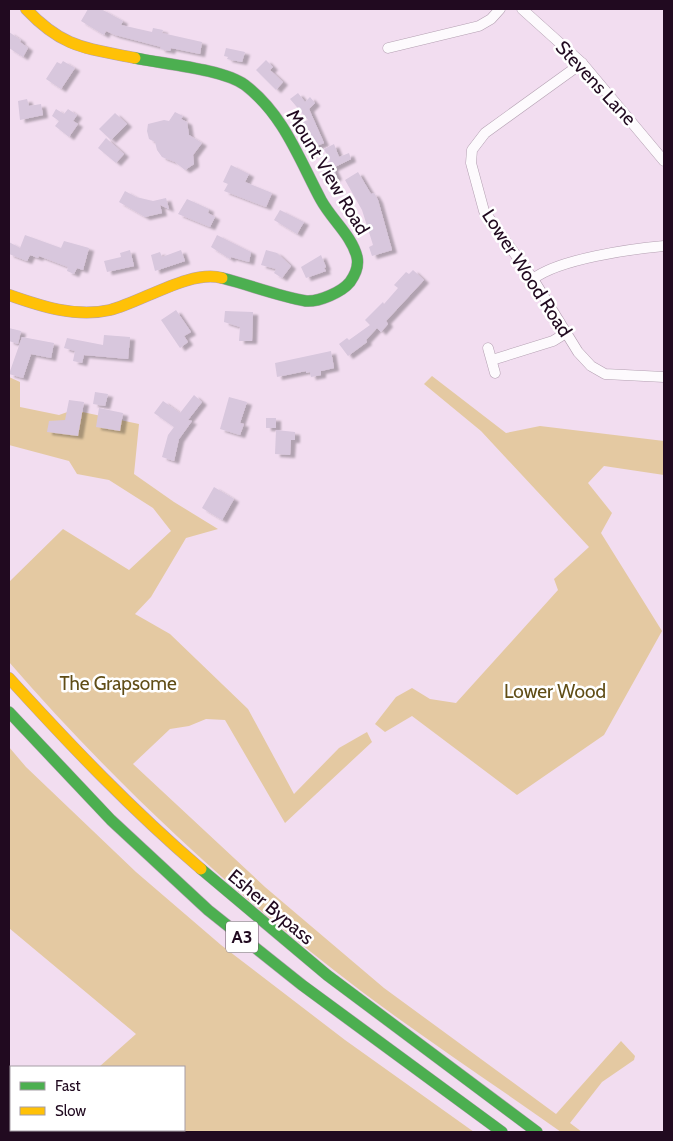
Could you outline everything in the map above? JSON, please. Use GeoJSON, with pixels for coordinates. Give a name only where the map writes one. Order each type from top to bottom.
{"type":"FeatureCollection","features":[{"type":"Feature","properties":{"kind":"main road","name":"Mount View Road"},"geometry":{"type":"LineString","coordinates":[[9,295],[40,306],[75,312],[109,310],[189,281],[212,275],[308,301],[328,297],[347,286],[355,275],[358,260],[354,247],[322,202],[289,134],[261,99],[243,84],[226,76],[74,46],[44,28],[26,9]]}},
{"type":"Feature","properties":{"kind":"main road","name":"Esher Bypass"},"geometry":{"type":"LineString","coordinates":[[9,678],[94,772],[227,895],[307,960],[536,1132]]}},
{"type":"Feature","properties":{"kind":"main road","name":"A3"},"geometry":{"type":"LineString","coordinates":[[9,712],[112,820],[208,910],[309,990],[502,1132]]}},
{"type":"Feature","properties":{"kind":"street"},"geometry":{"type":"LineString","coordinates":[[388,48],[479,26],[491,19],[500,9]]}},
{"type":"Feature","properties":{"kind":"street","name":"Stevens Lane"},"geometry":{"type":"LineString","coordinates":[[522,9],[582,62],[618,103],[664,162]]}},
{"type":"Feature","properties":{"kind":"street","name":"Lower Wood Road"},"geometry":{"type":"LineString","coordinates":[[582,62],[484,133],[472,150],[471,163],[484,211],[533,279],[585,360],[605,374],[664,377]]}},
{"type":"Feature","properties":{"kind":"street"},"geometry":{"type":"LineString","coordinates":[[533,279],[548,270],[612,253],[664,246]]}},
{"type":"Feature","properties":{"kind":"street"},"geometry":{"type":"LineString","coordinates":[[492,360],[553,341],[566,333]]}},
{"type":"Feature","properties":{"kind":"street"},"geometry":{"type":"LineString","coordinates":[[488,348],[495,373]]}},
{"type":"Feature","properties":{"kind":"green space","name":"Lower Wood"},"geometry":{"type":"Polygon","coordinates":[[[432,376],[506,433],[540,426],[664,441],[664,475],[604,466],[588,483],[612,513],[601,533],[662,631],[604,735],[517,795],[412,716],[385,732],[375,724],[396,697],[412,688],[430,699],[456,703],[558,590],[554,579],[589,547],[481,431],[424,384],[432,376]]]}},
{"type":"Feature","properties":{"kind":"green space","name":"The Grapsome"},"geometry":{"type":"Polygon","coordinates":[[[9,377],[20,382],[20,407],[59,415],[73,410],[139,424],[134,474],[174,502],[218,529],[186,538],[151,597],[135,614],[170,634],[248,709],[294,794],[339,748],[367,732],[372,742],[285,823],[225,720],[206,719],[189,726],[170,729],[133,764],[265,887],[384,988],[556,1114],[621,1041],[635,1056],[634,1060],[602,1082],[570,1123],[582,1132],[561,1132],[410,1027],[313,954],[176,836],[90,751],[9,662],[9,582],[63,529],[129,570],[171,531],[153,508],[109,480],[77,474],[69,461],[9,445],[9,377]]]}},
{"type":"Feature","properties":{"kind":"green space"},"geometry":{"type":"Polygon","coordinates":[[[9,747],[26,767],[136,872],[221,945],[345,1040],[474,1132],[27,1132],[185,1131],[185,1066],[100,1066],[136,1034],[9,928],[9,747]]]}},
{"type":"Feature","properties":{"kind":"building"},"geometry":{"type":"Polygon","coordinates":[[[88,9],[101,9],[123,21],[121,25],[152,32],[153,28],[163,30],[162,33],[202,42],[200,54],[171,48],[170,51],[160,49],[161,47],[106,31],[104,35],[81,21],[88,9]]]}},
{"type":"Feature","properties":{"kind":"building"},"geometry":{"type":"Polygon","coordinates":[[[9,32],[21,40],[20,42],[28,48],[23,57],[9,48],[9,32]]]}},
{"type":"Feature","properties":{"kind":"building"},"geometry":{"type":"Polygon","coordinates":[[[226,48],[245,52],[242,62],[227,59],[228,57],[224,56],[226,48]]]}},
{"type":"Feature","properties":{"kind":"building"},"geometry":{"type":"Polygon","coordinates":[[[266,60],[273,67],[270,70],[283,82],[276,90],[256,70],[266,60]]]}},
{"type":"Feature","properties":{"kind":"building"},"geometry":{"type":"Polygon","coordinates":[[[63,61],[75,68],[61,89],[46,79],[57,62],[61,64],[63,61]]]}},
{"type":"Feature","properties":{"kind":"building"},"geometry":{"type":"Polygon","coordinates":[[[298,93],[305,102],[310,97],[315,103],[309,109],[324,143],[314,147],[303,122],[308,120],[290,99],[298,93]]]}},
{"type":"Feature","properties":{"kind":"building"},"geometry":{"type":"Polygon","coordinates":[[[27,99],[29,106],[41,104],[43,115],[20,120],[18,101],[27,99]]]}},
{"type":"Feature","properties":{"kind":"building"},"geometry":{"type":"Polygon","coordinates":[[[56,109],[64,114],[68,109],[77,115],[73,121],[78,124],[69,137],[55,126],[59,121],[52,116],[56,109]]]}},
{"type":"Feature","properties":{"kind":"building"},"geometry":{"type":"Polygon","coordinates":[[[175,112],[183,116],[181,119],[187,122],[189,135],[202,143],[193,155],[194,164],[185,170],[175,162],[162,157],[157,150],[155,142],[149,139],[147,131],[148,124],[164,120],[169,121],[175,112]]]}},
{"type":"Feature","properties":{"kind":"building"},"geometry":{"type":"Polygon","coordinates":[[[115,113],[127,124],[111,140],[99,129],[115,113]]]}},
{"type":"Feature","properties":{"kind":"building"},"geometry":{"type":"Polygon","coordinates":[[[106,138],[124,154],[116,163],[98,148],[106,138]]]}},
{"type":"Feature","properties":{"kind":"building"},"geometry":{"type":"Polygon","coordinates":[[[334,144],[339,157],[349,153],[351,159],[333,168],[337,177],[328,181],[321,165],[330,161],[324,149],[334,144]]]}},
{"type":"Feature","properties":{"kind":"building"},"geometry":{"type":"Polygon","coordinates":[[[231,165],[249,174],[245,182],[272,193],[266,207],[224,191],[228,184],[223,182],[231,165]]]}},
{"type":"Feature","properties":{"kind":"building"},"geometry":{"type":"Polygon","coordinates":[[[358,172],[371,194],[374,193],[378,200],[392,250],[372,256],[369,247],[373,245],[362,210],[345,180],[358,172]]]}},
{"type":"Feature","properties":{"kind":"building"},"geometry":{"type":"Polygon","coordinates":[[[125,191],[136,197],[153,201],[166,198],[169,209],[160,205],[162,213],[145,217],[119,202],[125,191]]]}},
{"type":"Feature","properties":{"kind":"building"},"geometry":{"type":"Polygon","coordinates":[[[187,199],[209,209],[208,213],[215,217],[210,227],[178,214],[187,199]]]}},
{"type":"Feature","properties":{"kind":"building"},"geometry":{"type":"Polygon","coordinates":[[[280,210],[304,222],[297,234],[274,220],[280,210]]]}},
{"type":"Feature","properties":{"kind":"building"},"geometry":{"type":"Polygon","coordinates":[[[25,235],[61,248],[64,241],[89,248],[83,270],[77,268],[74,274],[67,271],[68,267],[39,256],[38,258],[30,255],[27,261],[9,254],[9,242],[20,248],[25,235]]]}},
{"type":"Feature","properties":{"kind":"building"},"geometry":{"type":"Polygon","coordinates":[[[217,235],[251,252],[249,262],[231,257],[230,259],[211,247],[217,235]]]}},
{"type":"Feature","properties":{"kind":"building"},"geometry":{"type":"Polygon","coordinates":[[[130,250],[134,266],[107,272],[104,261],[121,257],[120,253],[130,250]]]}},
{"type":"Feature","properties":{"kind":"building"},"geometry":{"type":"Polygon","coordinates":[[[181,250],[185,261],[155,271],[151,255],[160,252],[162,257],[181,250]]]}},
{"type":"Feature","properties":{"kind":"building"},"geometry":{"type":"Polygon","coordinates":[[[266,250],[277,253],[291,266],[282,278],[274,273],[276,269],[261,265],[266,250]]]}},
{"type":"Feature","properties":{"kind":"building"},"geometry":{"type":"Polygon","coordinates":[[[321,255],[326,271],[306,278],[301,267],[321,255]]]}},
{"type":"Feature","properties":{"kind":"building"},"geometry":{"type":"Polygon","coordinates":[[[413,270],[424,280],[386,321],[388,324],[381,332],[377,328],[366,340],[367,342],[348,356],[339,344],[347,338],[349,340],[370,325],[365,320],[383,302],[384,304],[398,288],[394,285],[406,272],[409,274],[413,270]]]}},
{"type":"Feature","properties":{"kind":"building"},"geometry":{"type":"Polygon","coordinates":[[[176,310],[191,332],[184,336],[188,342],[180,348],[161,320],[176,310]]]}},
{"type":"Feature","properties":{"kind":"building"},"geometry":{"type":"Polygon","coordinates":[[[225,311],[253,312],[252,341],[239,341],[240,327],[224,322],[225,311]]]}},
{"type":"Feature","properties":{"kind":"building"},"geometry":{"type":"Polygon","coordinates":[[[9,328],[21,331],[18,344],[9,341],[9,328]]]}},
{"type":"Feature","properties":{"kind":"building"},"geometry":{"type":"Polygon","coordinates":[[[104,335],[130,337],[128,359],[84,355],[82,363],[73,361],[75,351],[64,348],[67,338],[103,345],[104,335]]]}},
{"type":"Feature","properties":{"kind":"building"},"geometry":{"type":"Polygon","coordinates":[[[22,337],[54,343],[51,358],[31,354],[23,378],[9,374],[22,337]]]}},
{"type":"Feature","properties":{"kind":"building"},"geometry":{"type":"Polygon","coordinates":[[[331,351],[334,368],[321,371],[321,375],[311,377],[310,372],[306,373],[306,371],[277,377],[275,363],[331,351]]]}},
{"type":"Feature","properties":{"kind":"building"},"geometry":{"type":"Polygon","coordinates":[[[95,392],[108,394],[105,406],[93,404],[95,392]]]}},
{"type":"Feature","properties":{"kind":"building"},"geometry":{"type":"Polygon","coordinates":[[[194,395],[202,402],[188,420],[192,421],[179,439],[174,461],[162,457],[168,435],[174,427],[154,413],[163,401],[180,413],[194,395]]]}},
{"type":"Feature","properties":{"kind":"building"},"geometry":{"type":"Polygon","coordinates":[[[229,397],[247,402],[240,423],[244,424],[240,435],[220,429],[229,397]]]}},
{"type":"Feature","properties":{"kind":"building"},"geometry":{"type":"Polygon","coordinates":[[[69,400],[84,402],[78,436],[47,432],[49,421],[65,420],[69,400]]]}},
{"type":"Feature","properties":{"kind":"building"},"geometry":{"type":"Polygon","coordinates":[[[99,408],[123,413],[120,431],[96,427],[99,408]]]}},
{"type":"Feature","properties":{"kind":"building"},"geometry":{"type":"Polygon","coordinates":[[[266,418],[276,418],[276,428],[266,428],[266,418]]]}},
{"type":"Feature","properties":{"kind":"building"},"geometry":{"type":"Polygon","coordinates":[[[276,430],[295,432],[295,440],[291,440],[290,455],[275,454],[276,430]]]}},
{"type":"Feature","properties":{"kind":"building"},"geometry":{"type":"Polygon","coordinates":[[[214,487],[234,499],[222,520],[202,508],[214,487]]]}},
{"type":"Feature","properties":{"kind":"traffic: fast"},"geometry":{"type":"LineString","coordinates":[[135,58],[208,71],[235,79],[259,97],[289,138],[321,200],[351,242],[357,257],[356,270],[346,286],[330,296],[311,301],[285,296],[222,278]]}},
{"type":"Feature","properties":{"kind":"traffic: fast"},"geometry":{"type":"LineString","coordinates":[[9,712],[111,820],[208,910],[302,985],[502,1132]]}},
{"type":"Feature","properties":{"kind":"traffic: fast"},"geometry":{"type":"LineString","coordinates":[[201,869],[327,975],[537,1132]]}},
{"type":"Feature","properties":{"kind":"traffic: slow"},"geometry":{"type":"LineString","coordinates":[[26,9],[39,22],[64,39],[102,52],[135,58]]}},
{"type":"Feature","properties":{"kind":"traffic: slow"},"geometry":{"type":"LineString","coordinates":[[9,295],[58,310],[84,313],[97,312],[123,306],[181,282],[210,276],[222,278]]}},
{"type":"Feature","properties":{"kind":"traffic: slow"},"geometry":{"type":"LineString","coordinates":[[9,678],[55,728],[150,824],[201,869]]}}]}
